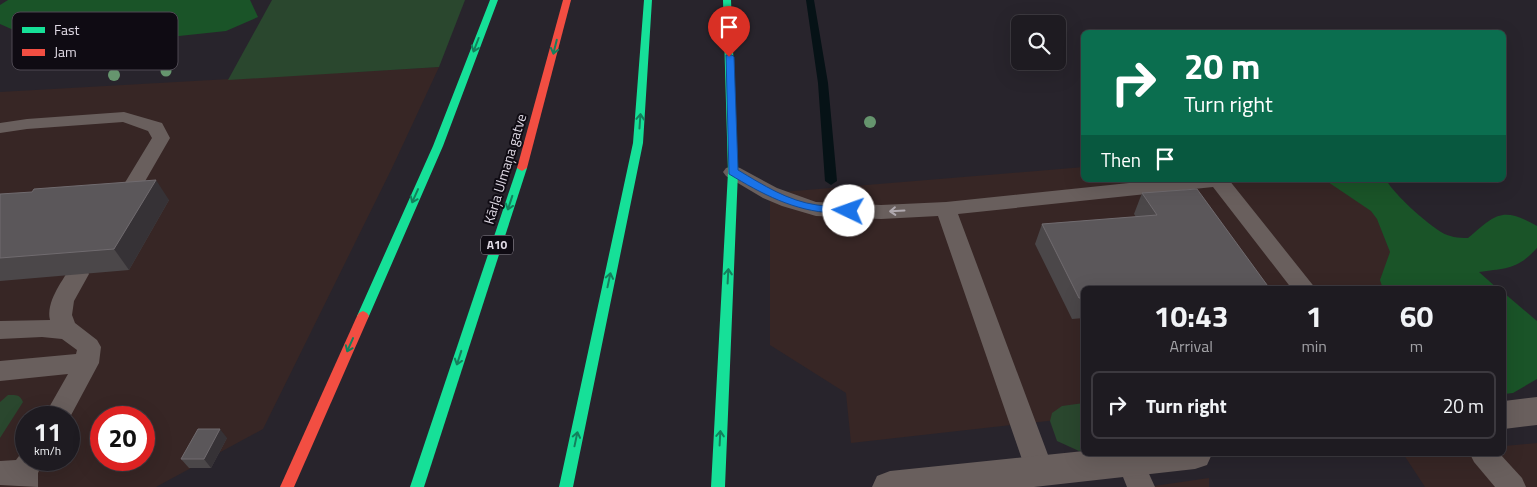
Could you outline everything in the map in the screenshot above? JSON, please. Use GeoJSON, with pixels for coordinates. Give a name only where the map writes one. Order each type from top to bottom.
{"type":"FeatureCollection","features":[{"type":"Feature","properties":{"kind":"highway"},"geometry":{"type":"LineString","coordinates":[[287,487],[438,146],[494,0]]}},
{"type":"Feature","properties":{"kind":"highway","name":"Kārļa Ulmaņa gatve"},"geometry":{"type":"LineString","coordinates":[[417,487],[531,139],[567,0]]}},
{"type":"Feature","properties":{"kind":"highway"},"geometry":{"type":"LineString","coordinates":[[566,487],[638,143],[648,0]]}},
{"type":"Feature","properties":{"kind":"highway"},"geometry":{"type":"LineString","coordinates":[[718,487],[733,172],[727,0]]}},
{"type":"Feature","properties":{"kind":"street"},"geometry":{"type":"LineString","coordinates":[[1506,415],[1537,411]]}},
{"type":"Feature","properties":{"kind":"street"},"geometry":{"type":"LineString","coordinates":[[890,487],[1040,471],[1135,474],[1189,456]]}},
{"type":"Feature","properties":{"kind":"lane"},"geometry":{"type":"LineString","coordinates":[[0,128],[71,120],[124,117],[156,127],[161,138],[122,204]]}},
{"type":"Feature","properties":{"kind":"lane"},"geometry":{"type":"LineString","coordinates":[[733,172],[770,193],[788,201],[816,209],[881,212],[946,209],[1199,182]]}},
{"type":"Feature","properties":{"kind":"lane"},"geometry":{"type":"LineString","coordinates":[[1220,182],[1303,286]]}},
{"type":"Feature","properties":{"kind":"lane"},"geometry":{"type":"LineString","coordinates":[[946,209],[1040,471]]}},
{"type":"Feature","properties":{"kind":"lane"},"geometry":{"type":"LineString","coordinates":[[67,330],[62,321],[61,309],[65,296],[78,274]]}},
{"type":"Feature","properties":{"kind":"lane"},"geometry":{"type":"LineString","coordinates":[[0,330],[42,328],[67,330],[80,338],[89,347],[87,363],[63,406]]}},
{"type":"Feature","properties":{"kind":"lane"},"geometry":{"type":"LineString","coordinates":[[0,371],[87,363]]}},
{"type":"Feature","properties":{"kind":"lane"},"geometry":{"type":"LineString","coordinates":[[1485,456],[1512,487]]}},
{"type":"Feature","properties":{"kind":"shaded area"},"geometry":{"type":"Polygon","coordinates":[[[439,67],[392,168],[263,429],[156,487],[0,487],[0,92],[439,67]]]}},
{"type":"Feature","properties":{"kind":"shaded area"},"geometry":{"type":"Polygon","coordinates":[[[1081,167],[1081,182],[1366,182],[1470,286],[1081,286],[1081,417],[851,443],[846,393],[770,345],[770,193],[1081,167]]]}},
{"type":"Feature","properties":{"kind":"shaded area"},"geometry":{"type":"Polygon","coordinates":[[[1537,443],[1537,487],[1425,487],[1405,456],[1506,456],[1506,446],[1537,443]]]}},
{"type":"Feature","properties":{"kind":"shaded area"},"geometry":{"type":"Polygon","coordinates":[[[1209,478],[1209,487],[1147,487],[1209,478]]]}},
{"type":"Feature","properties":{"kind":"green space"},"geometry":{"type":"Polygon","coordinates":[[[8,0],[250,0],[258,17],[226,31],[178,36],[178,12],[12,12],[12,29],[0,24],[0,5],[8,0]]]}},
{"type":"Feature","properties":{"kind":"green space"},"geometry":{"type":"Polygon","coordinates":[[[272,0],[465,0],[439,67],[228,80],[272,0]]]}},
{"type":"Feature","properties":{"kind":"green space"},"geometry":{"type":"Polygon","coordinates":[[[1328,182],[1388,182],[1403,201],[1419,215],[1441,232],[1454,237],[1468,238],[1486,223],[1500,215],[1515,216],[1537,226],[1537,248],[1530,255],[1511,267],[1479,272],[1495,286],[1382,286],[1380,280],[1390,252],[1377,219],[1371,211],[1328,182]]]}},
{"type":"Feature","properties":{"kind":"green space"},"geometry":{"type":"Polygon","coordinates":[[[1506,295],[1537,321],[1537,379],[1513,393],[1506,394],[1506,295]]]}},
{"type":"Feature","properties":{"kind":"green space"},"geometry":{"type":"Polygon","coordinates":[[[8,395],[15,395],[19,396],[23,402],[20,406],[15,406],[15,415],[0,438],[0,402],[8,395]]]}},
{"type":"Feature","properties":{"kind":"green space"},"geometry":{"type":"Polygon","coordinates":[[[1081,403],[1081,451],[1057,441],[1050,421],[1052,413],[1062,406],[1081,403]]]}},
{"type":"Feature","properties":{"kind":"building"},"geometry":{"type":"Polygon","coordinates":[[[156,180],[114,249],[0,258],[0,194],[32,192],[34,189],[156,180]]]}},
{"type":"Feature","properties":{"kind":"building"},"geometry":{"type":"Polygon","coordinates":[[[1197,189],[1268,286],[1081,286],[1081,298],[1079,298],[1042,224],[1157,215],[1142,193],[1197,189]]]}},
{"type":"Feature","properties":{"kind":"building"},"geometry":{"type":"Polygon","coordinates":[[[198,429],[220,429],[204,459],[181,459],[198,429]]]}},
{"type":"Feature","properties":{"kind":"waterway"},"geometry":{"type":"LineString","coordinates":[[810,0],[823,83],[831,181]]}},
{"type":"Feature","properties":{"kind":"traffic: fast"},"geometry":{"type":"LineString","coordinates":[[363,316],[438,146],[494,0]]}},
{"type":"Feature","properties":{"kind":"traffic: fast"},"geometry":{"type":"LineString","coordinates":[[566,487],[638,143],[648,0]]}},
{"type":"Feature","properties":{"kind":"traffic: fast"},"geometry":{"type":"LineString","coordinates":[[718,487],[733,172],[727,0]]}},
{"type":"Feature","properties":{"kind":"traffic: fast"},"geometry":{"type":"LineString","coordinates":[[417,487],[522,168]]}},
{"type":"Feature","properties":{"kind":"traffic: jam"},"geometry":{"type":"LineString","coordinates":[[522,168],[567,0]]}},
{"type":"Feature","properties":{"kind":"traffic: jam"},"geometry":{"type":"LineString","coordinates":[[287,487],[363,316]]}},
{"type":"Feature","properties":{"kind":"route"},"geometry":{"type":"LineString","coordinates":[[729,57],[733,172],[763,190],[788,201],[816,209],[849,211]]}}]}
